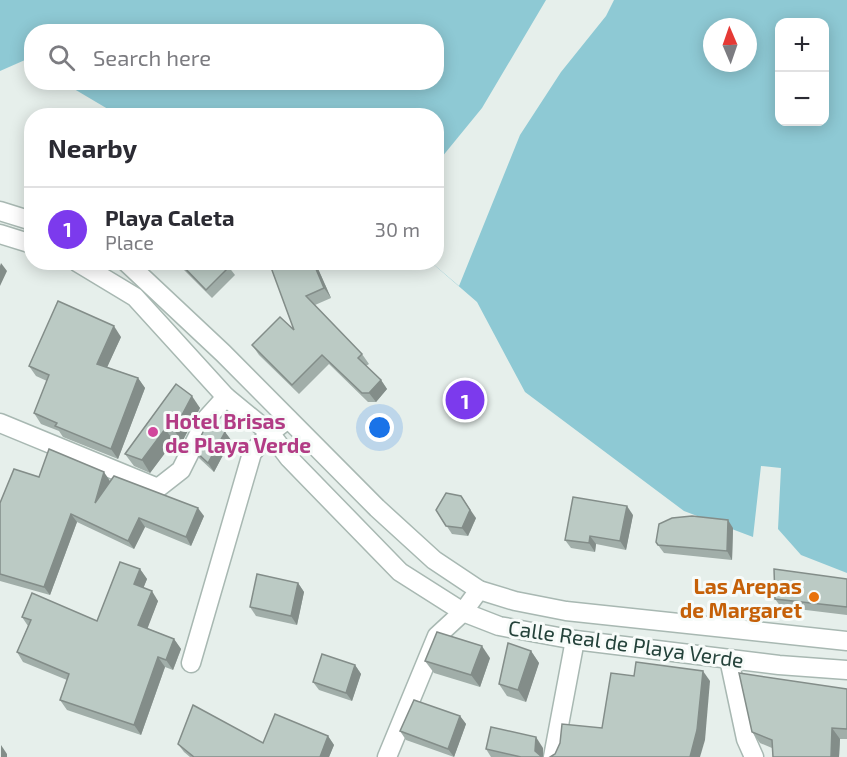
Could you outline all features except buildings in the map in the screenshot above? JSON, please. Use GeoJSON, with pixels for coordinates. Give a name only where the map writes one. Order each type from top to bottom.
{"type":"FeatureCollection","features":[{"type":"Feature","properties":{"kind":"street"},"geometry":{"type":"LineString","coordinates":[[0,210],[24,218]]}},
{"type":"Feature","properties":{"kind":"street"},"geometry":{"type":"LineString","coordinates":[[0,234],[24,242]]}},
{"type":"Feature","properties":{"kind":"street","name":"Calle Real de Playa Verde"},"geometry":{"type":"LineString","coordinates":[[90,270],[135,297],[226,398],[270,433],[289,458],[400,572],[463,612],[499,626],[575,640],[729,659],[847,670]]}},
{"type":"Feature","properties":{"kind":"street","name":"Calle Real de Playa Verde"},"geometry":{"type":"LineString","coordinates":[[135,270],[223,353],[377,508],[434,560],[479,590],[515,601],[566,611],[847,641]]}},
{"type":"Feature","properties":{"kind":"street"},"geometry":{"type":"LineString","coordinates":[[0,423],[158,488],[182,470],[207,418],[226,398]]}},
{"type":"Feature","properties":{"kind":"street"},"geometry":{"type":"LineString","coordinates":[[191,663],[252,453],[270,433],[288,419]]}},
{"type":"Feature","properties":{"kind":"street"},"geometry":{"type":"LineString","coordinates":[[387,757],[437,636],[463,612],[479,590]]}},
{"type":"Feature","properties":{"kind":"street"},"geometry":{"type":"LineString","coordinates":[[553,757],[575,640]]}},
{"type":"Feature","properties":{"kind":"street"},"geometry":{"type":"LineString","coordinates":[[729,659],[746,739],[754,757]]}},
{"type":"Feature","properties":{"kind":"water"},"geometry":{"type":"Polygon","coordinates":[[[0,0],[847,0],[847,573],[801,555],[778,529],[781,468],[761,466],[753,537],[684,511],[525,392],[477,302],[440,270],[444,270],[444,108],[106,108],[76,90],[444,90],[444,24],[24,24],[24,60],[0,71],[0,0]]]}},
{"type":"Feature","properties":{"kind":"pier"},"geometry":{"type":"Polygon","coordinates":[[[546,0],[614,0],[606,16],[561,72],[520,135],[459,286],[440,270],[444,270],[444,154],[482,108],[546,0]]]}},
{"type":"Feature","properties":{"kind":"place","name":"Playa Caleta"},"geometry":{"type":"Point","coordinates":[465,400]}},
{"type":"Feature","properties":{"kind":"place","name":"Hotel Brisas de Playa Verde"},"geometry":{"type":"Point","coordinates":[153,432]}},
{"type":"Feature","properties":{"kind":"place","name":"Las Arepas de Margaret"},"geometry":{"type":"Point","coordinates":[814,597]}}]}
